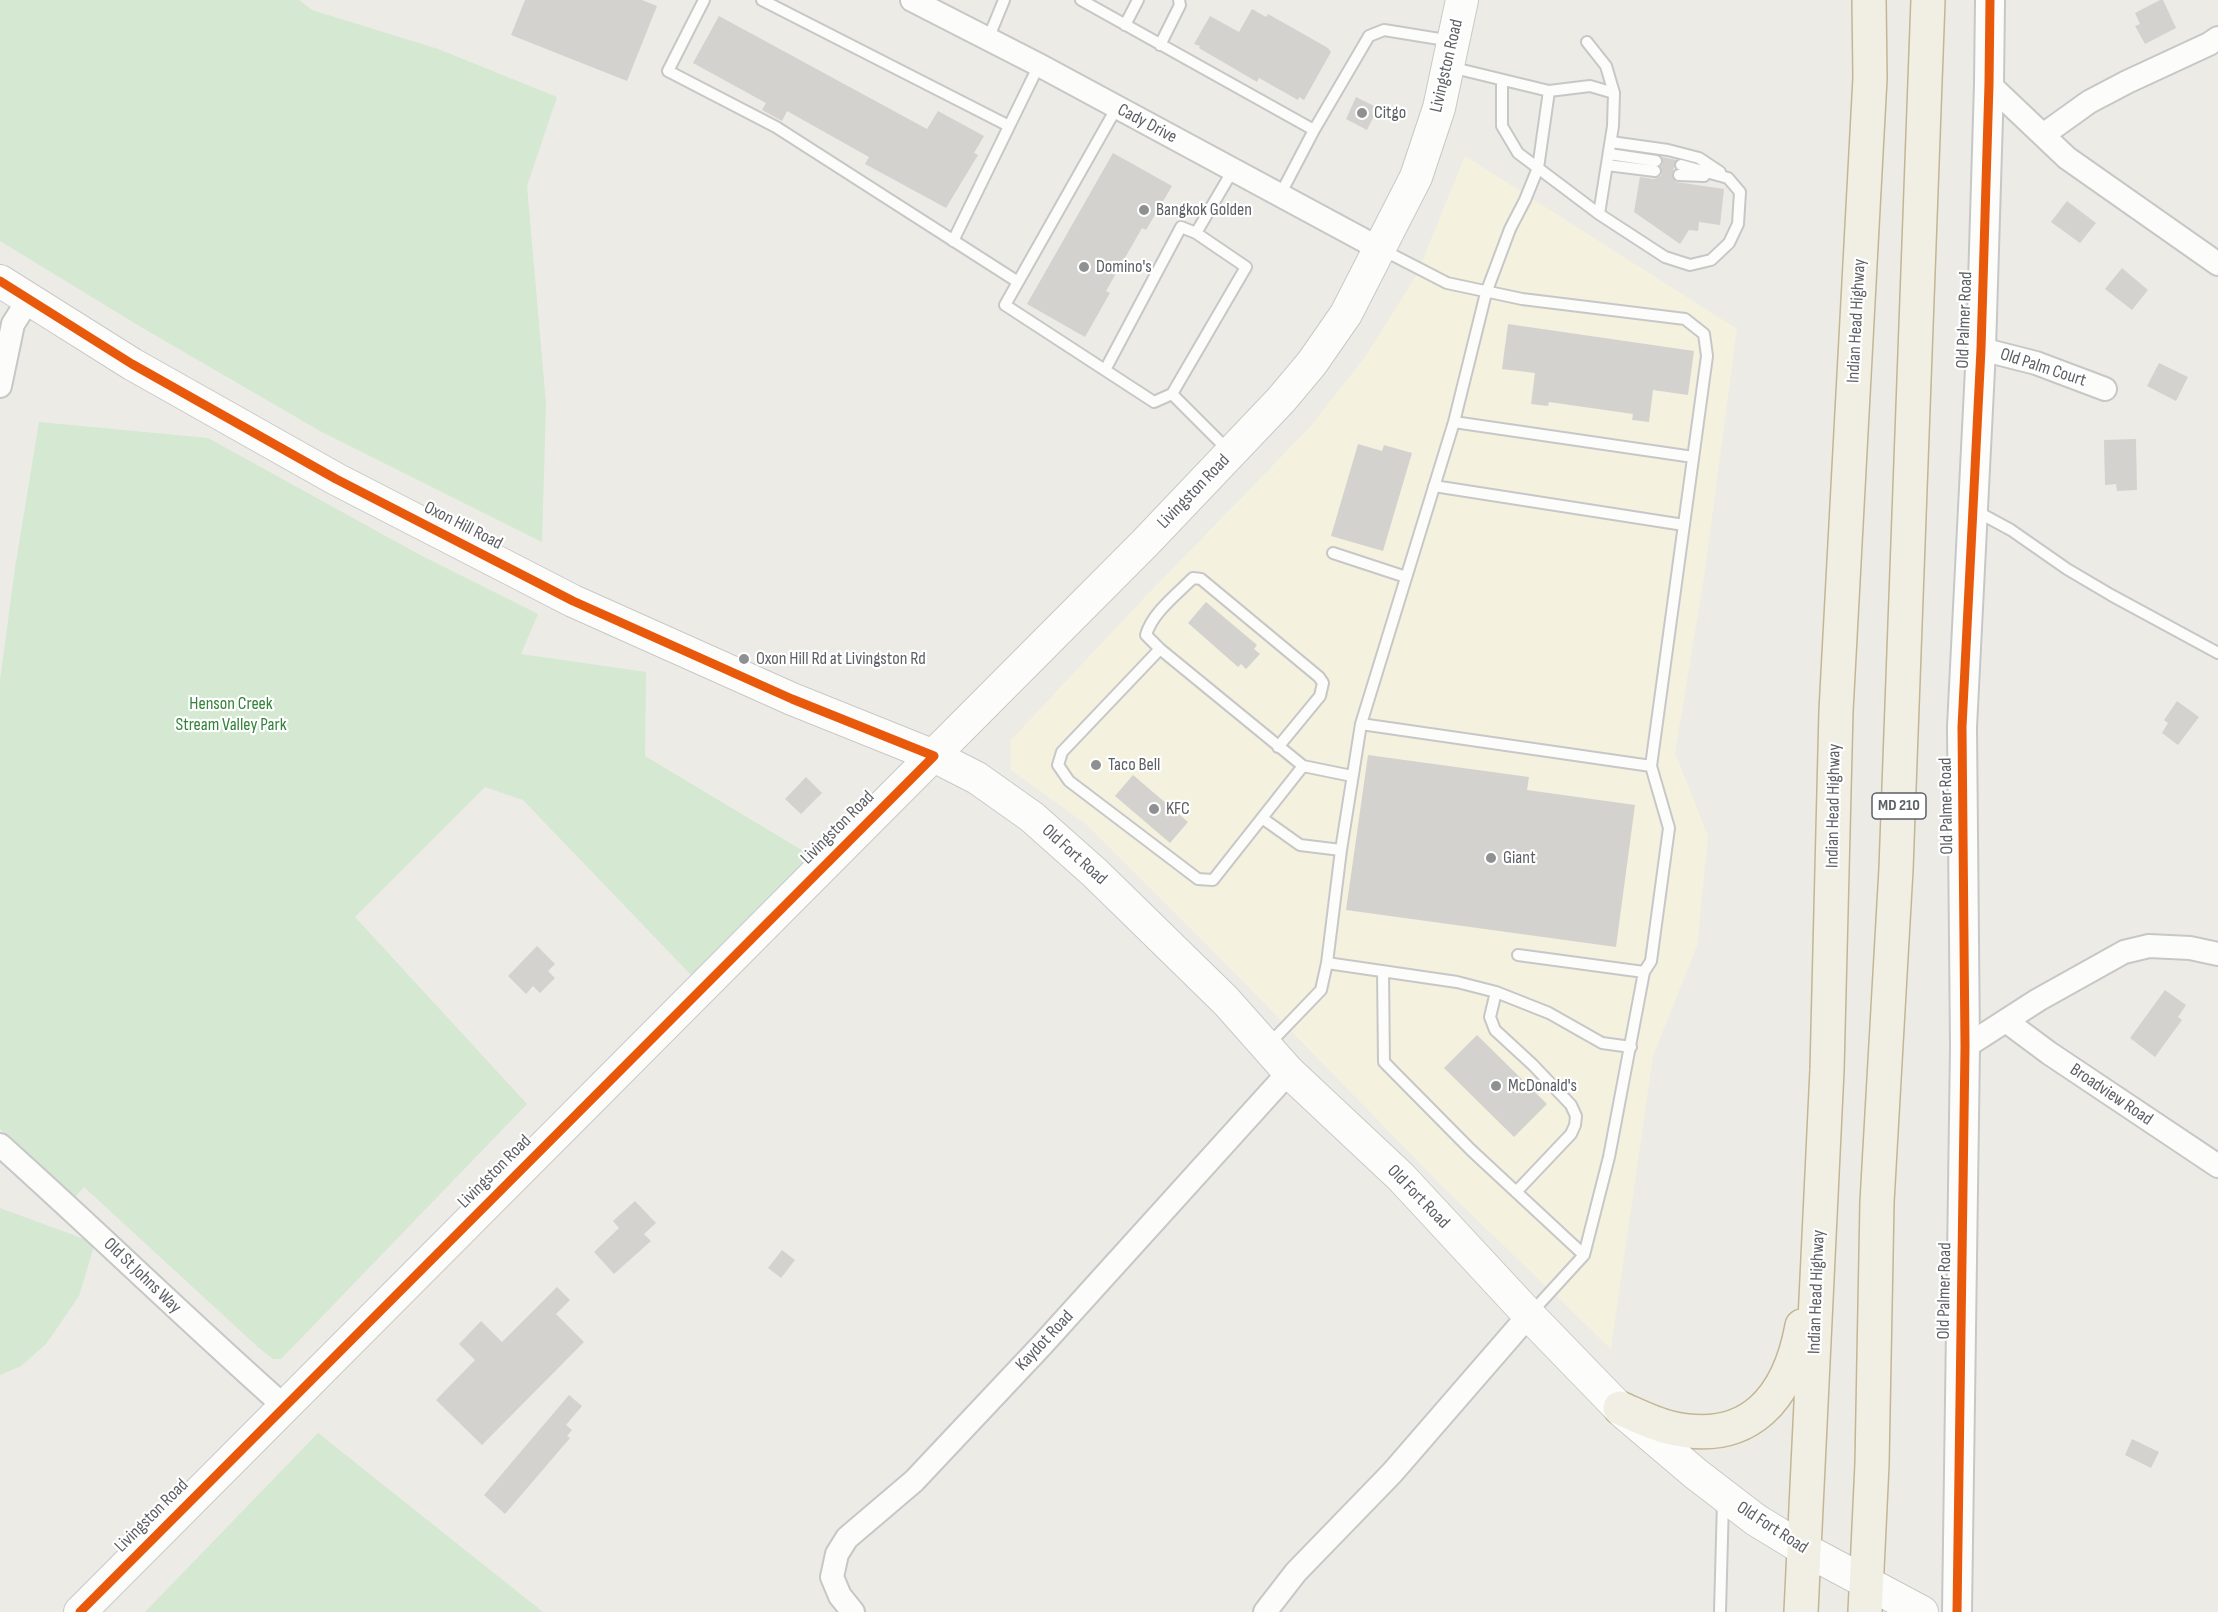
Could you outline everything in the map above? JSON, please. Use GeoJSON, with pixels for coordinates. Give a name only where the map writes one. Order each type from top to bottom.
{"type":"FeatureCollection","features":[{"type":"Feature","properties":{"kind":"highway","name":"Indian Head Highway"},"geometry":{"type":"LineString","coordinates":[[1801,1612],[1802,1548],[1812,1401],[1827,1070],[1836,711],[1870,78],[1869,0]]}},
{"type":"Feature","properties":{"kind":"highway","name":"MD 210"},"geometry":{"type":"LineString","coordinates":[[1866,1598],[1872,1464],[1877,1202],[1896,869],[1928,0]]}},
{"type":"Feature","properties":{"kind":"highway"},"geometry":{"type":"LineString","coordinates":[[1620,1408],[1671,1428],[1721,1431],[1747,1422],[1771,1402],[1787,1378],[1799,1345],[1819,1235]]}},
{"type":"Feature","properties":{"kind":"main road","name":"Livingston Road"},"geometry":{"type":"LineString","coordinates":[[80,1612],[1146,543],[1281,400],[1312,363],[1346,314],[1416,177],[1439,108],[1462,0]]}},
{"type":"Feature","properties":{"kind":"main road","name":"Oxon Hill Road"},"geometry":{"type":"LineString","coordinates":[[0,281],[132,364],[336,479],[573,601],[792,699],[934,756]]}},
{"type":"Feature","properties":{"kind":"main road","name":"Old Fort Road"},"geometry":{"type":"LineString","coordinates":[[934,756],[977,777],[1032,817],[1095,873],[1226,1001],[1289,1072],[1401,1177],[1529,1315],[1620,1408],[1696,1474],[1756,1520],[1802,1548],[1866,1598],[1922,1612]]}},
{"type":"Feature","properties":{"kind":"street","name":"Cady Drive"},"geometry":{"type":"LineString","coordinates":[[912,0],[1039,65],[1380,249]]}},
{"type":"Feature","properties":{"kind":"street","name":"Old Palmer Road"},"geometry":{"type":"LineString","coordinates":[[1957,1612],[1965,1047],[1962,727],[1981,349],[1990,0]]}},
{"type":"Feature","properties":{"kind":"street"},"geometry":{"type":"LineString","coordinates":[[2043,135],[2089,102],[2210,44],[2218,38]]}},
{"type":"Feature","properties":{"kind":"street"},"geometry":{"type":"LineString","coordinates":[[1989,84],[2067,158],[2218,264]]}},
{"type":"Feature","properties":{"kind":"street"},"geometry":{"type":"LineString","coordinates":[[0,386],[13,324],[29,299]]}},
{"type":"Feature","properties":{"kind":"street","name":"Old Palm Court"},"geometry":{"type":"LineString","coordinates":[[1981,349],[2036,363],[2105,389]]}},
{"type":"Feature","properties":{"kind":"street"},"geometry":{"type":"LineString","coordinates":[[1965,1047],[2124,952],[2149,946],[2190,948],[2218,954]]}},
{"type":"Feature","properties":{"kind":"street","name":"Broadview Road"},"geometry":{"type":"LineString","coordinates":[[2006,1021],[2049,1053],[2218,1166]]}},
{"type":"Feature","properties":{"kind":"street","name":"Kaydot Road"},"geometry":{"type":"LineString","coordinates":[[853,1612],[840,1596],[832,1577],[837,1554],[847,1539],[914,1481],[1042,1345],[1289,1072]]}},
{"type":"Feature","properties":{"kind":"street","name":"Old St Johns Way"},"geometry":{"type":"LineString","coordinates":[[0,1145],[94,1230],[195,1327],[285,1407]]}},
{"type":"Feature","properties":{"kind":"street"},"geometry":{"type":"LineString","coordinates":[[1265,1612],[1296,1572],[1392,1473],[1529,1315]]}},
{"type":"Feature","properties":{"kind":"lane"},"geometry":{"type":"LineString","coordinates":[[704,0],[668,70],[776,127],[1018,282]]}},
{"type":"Feature","properties":{"kind":"lane"},"geometry":{"type":"LineString","coordinates":[[762,0],[1009,126]]}},
{"type":"Feature","properties":{"kind":"lane"},"geometry":{"type":"LineString","coordinates":[[988,39],[1004,0]]}},
{"type":"Feature","properties":{"kind":"lane"},"geometry":{"type":"LineString","coordinates":[[1081,0],[1314,130]]}},
{"type":"Feature","properties":{"kind":"lane"},"geometry":{"type":"LineString","coordinates":[[1125,25],[1138,0]]}},
{"type":"Feature","properties":{"kind":"lane"},"geometry":{"type":"LineString","coordinates":[[1160,45],[1180,5],[1179,0]]}},
{"type":"Feature","properties":{"kind":"lane"},"geometry":{"type":"LineString","coordinates":[[1280,195],[1314,130],[1369,36],[1384,30],[1451,54],[1502,80],[1549,92],[1590,86],[1614,93]]}},
{"type":"Feature","properties":{"kind":"lane"},"geometry":{"type":"LineString","coordinates":[[1587,42],[1606,66],[1614,93],[1611,142],[1599,214]]}},
{"type":"Feature","properties":{"kind":"lane"},"geometry":{"type":"LineString","coordinates":[[953,241],[1039,65]]}},
{"type":"Feature","properties":{"kind":"lane"},"geometry":{"type":"LineString","coordinates":[[1502,80],[1502,126],[1518,153],[1599,214],[1665,257],[1690,265],[1711,260],[1729,243],[1738,224],[1740,192],[1728,178],[1699,158],[1668,150],[1611,142]]}},
{"type":"Feature","properties":{"kind":"lane"},"geometry":{"type":"LineString","coordinates":[[1267,1046],[1321,990],[1327,963],[1341,850],[1361,724],[1454,422],[1486,293],[1510,229],[1538,168],[1549,92]]}},
{"type":"Feature","properties":{"kind":"lane"},"geometry":{"type":"LineString","coordinates":[[1105,370],[1181,227],[1196,233],[1246,267],[1172,394],[1154,402],[1005,305],[1117,107]]}},
{"type":"Feature","properties":{"kind":"lane"},"geometry":{"type":"LineString","coordinates":[[1608,160],[1656,166]]}},
{"type":"Feature","properties":{"kind":"lane"},"geometry":{"type":"LineString","coordinates":[[1196,233],[1233,170]]}},
{"type":"Feature","properties":{"kind":"lane"},"geometry":{"type":"LineString","coordinates":[[1680,170],[1728,178]]}},
{"type":"Feature","properties":{"kind":"lane"},"geometry":{"type":"LineString","coordinates":[[1380,249],[1447,283],[1486,293],[1685,320],[1704,334],[1707,356],[1651,766],[1670,828],[1651,961],[1644,972],[1609,1157],[1584,1255],[1529,1315]]}},
{"type":"Feature","properties":{"kind":"lane"},"geometry":{"type":"LineString","coordinates":[[1172,394],[1231,453]]}},
{"type":"Feature","properties":{"kind":"lane"},"geometry":{"type":"LineString","coordinates":[[1454,422],[1694,457]]}},
{"type":"Feature","properties":{"kind":"lane"},"geometry":{"type":"LineString","coordinates":[[1434,486],[1684,525]]}},
{"type":"Feature","properties":{"kind":"lane"},"geometry":{"type":"LineString","coordinates":[[1973,510],[2011,530],[2067,569],[2111,595],[2218,653]]}},
{"type":"Feature","properties":{"kind":"lane"},"geometry":{"type":"LineString","coordinates":[[1333,553],[1407,577]]}},
{"type":"Feature","properties":{"kind":"lane"},"geometry":{"type":"LineString","coordinates":[[1278,747],[1320,696],[1323,683],[1319,677],[1201,579],[1193,578],[1148,627],[1146,635],[1278,747],[1303,766],[1352,776]]}},
{"type":"Feature","properties":{"kind":"lane"},"geometry":{"type":"LineString","coordinates":[[1161,649],[1062,752],[1058,765],[1069,781],[1198,879],[1213,880],[1303,766]]}},
{"type":"Feature","properties":{"kind":"lane"},"geometry":{"type":"LineString","coordinates":[[1361,724],[1651,766]]}},
{"type":"Feature","properties":{"kind":"lane"},"geometry":{"type":"LineString","coordinates":[[1262,818],[1300,845],[1341,850]]}},
{"type":"Feature","properties":{"kind":"lane"},"geometry":{"type":"LineString","coordinates":[[1518,955],[1644,972]]}},
{"type":"Feature","properties":{"kind":"lane"},"geometry":{"type":"LineString","coordinates":[[1327,963],[1457,982],[1496,992],[1549,1013],[1602,1043],[1630,1047]]}},
{"type":"Feature","properties":{"kind":"lane"},"geometry":{"type":"LineString","coordinates":[[1383,971],[1384,1062],[1471,1150],[1584,1255]]}},
{"type":"Feature","properties":{"kind":"lane"},"geometry":{"type":"LineString","coordinates":[[1496,992],[1490,1017],[1495,1030],[1533,1065],[1571,1106],[1576,1116],[1571,1134],[1516,1192]]}},
{"type":"Feature","properties":{"kind":"lane"},"geometry":{"type":"LineString","coordinates":[[1720,1612],[1724,1495]]}},
{"type":"Feature","properties":{"kind":"shaded area"},"geometry":{"type":"Polygon","coordinates":[[[1465,156],[1737,329],[1704,577],[1675,753],[1708,836],[1697,946],[1653,1056],[1611,1349],[1441,1185],[1087,825],[1011,770],[1010,741],[1146,596],[1310,427],[1365,357],[1416,276],[1465,156]]]}},
{"type":"Feature","properties":{"kind":"green space"},"geometry":{"type":"Polygon","coordinates":[[[0,0],[299,0],[312,10],[438,49],[557,97],[527,186],[546,404],[542,542],[320,431],[141,327],[0,241],[0,0]]]}},
{"type":"Feature","properties":{"kind":"green space","name":"Henson Creek Stream Valley Park"},"geometry":{"type":"Polygon","coordinates":[[[39,422],[208,438],[420,555],[538,614],[521,654],[646,672],[645,756],[815,858],[693,977],[523,800],[485,787],[355,917],[527,1104],[281,1359],[273,1359],[259,1348],[84,1187],[74,1198],[0,1129],[0,681],[15,568],[39,422]]]}},
{"type":"Feature","properties":{"kind":"green space"},"geometry":{"type":"Polygon","coordinates":[[[0,1208],[95,1243],[79,1296],[46,1344],[21,1366],[0,1375],[0,1208]]]}},
{"type":"Feature","properties":{"kind":"green space"},"geometry":{"type":"Polygon","coordinates":[[[318,1433],[543,1612],[145,1612],[318,1433]]]}},
{"type":"Feature","properties":{"kind":"building"},"geometry":{"type":"Polygon","coordinates":[[[525,0],[642,0],[657,6],[627,81],[511,35],[525,0]]]}},
{"type":"Feature","properties":{"kind":"building"},"geometry":{"type":"Polygon","coordinates":[[[2163,0],[2176,28],[2145,44],[2135,26],[2140,24],[2135,13],[2163,0]]]}},
{"type":"Feature","properties":{"kind":"building"},"geometry":{"type":"Polygon","coordinates":[[[1252,9],[1266,17],[1268,14],[1328,48],[1331,52],[1304,100],[1299,97],[1298,100],[1259,78],[1257,82],[1194,44],[1210,16],[1239,32],[1252,9]]]}},
{"type":"Feature","properties":{"kind":"building"},"geometry":{"type":"Polygon","coordinates":[[[719,16],[927,129],[938,111],[984,136],[974,153],[978,155],[946,208],[865,164],[869,157],[787,111],[782,121],[762,110],[766,103],[693,63],[719,16]]]}},
{"type":"Feature","properties":{"kind":"building","name":"Citgo"},"geometry":{"type":"Polygon","coordinates":[[[1356,97],[1378,108],[1367,130],[1346,119],[1356,97]]]}},
{"type":"Feature","properties":{"kind":"building"},"geometry":{"type":"Polygon","coordinates":[[[1113,153],[1172,186],[1146,230],[1142,228],[1106,291],[1110,293],[1085,337],[1027,304],[1113,153]]]}},
{"type":"Feature","properties":{"kind":"building"},"geometry":{"type":"Polygon","coordinates":[[[1662,157],[1676,160],[1672,175],[1676,182],[1724,189],[1720,225],[1699,222],[1698,231],[1689,230],[1680,244],[1634,212],[1640,177],[1654,179],[1661,176],[1662,157]]]}},
{"type":"Feature","properties":{"kind":"building"},"geometry":{"type":"Polygon","coordinates":[[[2067,201],[2096,223],[2080,243],[2051,222],[2067,201]]]}},
{"type":"Feature","properties":{"kind":"building"},"geometry":{"type":"Polygon","coordinates":[[[2122,268],[2148,290],[2132,310],[2105,289],[2122,268]]]}},
{"type":"Feature","properties":{"kind":"building"},"geometry":{"type":"Polygon","coordinates":[[[1508,324],[1694,351],[1688,395],[1653,390],[1649,422],[1632,420],[1633,414],[1549,402],[1548,406],[1531,404],[1535,373],[1502,369],[1508,324]]]}},
{"type":"Feature","properties":{"kind":"building"},"geometry":{"type":"Polygon","coordinates":[[[2159,363],[2188,377],[2176,401],[2147,386],[2159,363]]]}},
{"type":"Feature","properties":{"kind":"building"},"geometry":{"type":"Polygon","coordinates":[[[2136,439],[2137,490],[2117,491],[2116,484],[2105,485],[2104,440],[2136,439]]]}},
{"type":"Feature","properties":{"kind":"building"},"geometry":{"type":"Polygon","coordinates":[[[1358,444],[1382,451],[1384,445],[1412,453],[1383,551],[1331,536],[1358,444]]]}},
{"type":"Feature","properties":{"kind":"building"},"geometry":{"type":"Polygon","coordinates":[[[1206,602],[1257,645],[1254,649],[1260,654],[1246,669],[1241,664],[1238,667],[1188,623],[1206,602]]]}},
{"type":"Feature","properties":{"kind":"building"},"geometry":{"type":"Polygon","coordinates":[[[2177,701],[2199,717],[2178,745],[2162,733],[2168,723],[2164,720],[2177,701]]]}},
{"type":"Feature","properties":{"kind":"building","name":"Giant"},"geometry":{"type":"Polygon","coordinates":[[[1368,755],[1529,777],[1527,790],[1635,805],[1616,947],[1346,910],[1368,755]]]}},
{"type":"Feature","properties":{"kind":"building"},"geometry":{"type":"Polygon","coordinates":[[[1133,775],[1188,822],[1170,843],[1115,796],[1133,775]]]}},
{"type":"Feature","properties":{"kind":"building"},"geometry":{"type":"Polygon","coordinates":[[[806,777],[822,793],[801,814],[785,799],[806,777]]]}},
{"type":"Feature","properties":{"kind":"building"},"geometry":{"type":"Polygon","coordinates":[[[537,946],[555,964],[548,971],[555,978],[540,993],[533,986],[526,994],[508,976],[537,946]]]}},
{"type":"Feature","properties":{"kind":"building"},"geometry":{"type":"Polygon","coordinates":[[[2165,990],[2186,1005],[2178,1017],[2182,1020],[2155,1057],[2130,1038],[2165,990]]]}},
{"type":"Feature","properties":{"kind":"building","name":"McDonald's"},"geometry":{"type":"Polygon","coordinates":[[[1477,1035],[1547,1104],[1514,1137],[1444,1068],[1477,1035]]]}},
{"type":"Feature","properties":{"kind":"building"},"geometry":{"type":"Polygon","coordinates":[[[635,1201],[656,1223],[644,1234],[651,1241],[614,1274],[594,1252],[619,1228],[613,1221],[635,1201]]]}},
{"type":"Feature","properties":{"kind":"building"},"geometry":{"type":"Polygon","coordinates":[[[782,1250],[795,1260],[781,1278],[768,1268],[782,1250]]]}},
{"type":"Feature","properties":{"kind":"building"},"geometry":{"type":"Polygon","coordinates":[[[557,1287],[570,1300],[556,1314],[584,1342],[482,1445],[436,1400],[475,1360],[459,1344],[481,1321],[502,1342],[557,1287]]]}},
{"type":"Feature","properties":{"kind":"building"},"geometry":{"type":"Polygon","coordinates":[[[569,1395],[582,1406],[566,1425],[572,1430],[567,1436],[570,1438],[505,1514],[484,1495],[569,1395]]]}},
{"type":"Feature","properties":{"kind":"building"},"geometry":{"type":"Polygon","coordinates":[[[2132,1439],[2159,1452],[2151,1468],[2125,1455],[2132,1439]]]}},
{"type":"Feature","properties":{"kind":"cycle path"},"geometry":{"type":"LineString","coordinates":[[1957,1612],[1965,1047],[1962,727],[1981,349],[1990,0]]}},
{"type":"Feature","properties":{"kind":"cycle path"},"geometry":{"type":"LineString","coordinates":[[0,281],[132,364],[336,479],[573,601],[792,699],[934,756],[80,1612]]}},
{"type":"Feature","properties":{"kind":"place","name":"Citgo"},"geometry":{"type":"Point","coordinates":[1362,113]}},
{"type":"Feature","properties":{"kind":"place","name":"Bangkok Golden"},"geometry":{"type":"Point","coordinates":[1144,210]}},
{"type":"Feature","properties":{"kind":"place","name":"Domino's"},"geometry":{"type":"Point","coordinates":[1084,267]}},
{"type":"Feature","properties":{"kind":"place","name":"Oxon Hill Rd at Livingston Rd"},"geometry":{"type":"Point","coordinates":[744,659]}},
{"type":"Feature","properties":{"kind":"place","name":"Taco Bell"},"geometry":{"type":"Point","coordinates":[1096,765]}},
{"type":"Feature","properties":{"kind":"place","name":"KFC"},"geometry":{"type":"Point","coordinates":[1154,809]}},
{"type":"Feature","properties":{"kind":"place","name":"Giant"},"geometry":{"type":"Point","coordinates":[1491,858]}},
{"type":"Feature","properties":{"kind":"place","name":"McDonald's"},"geometry":{"type":"Point","coordinates":[1496,1086]}}]}
